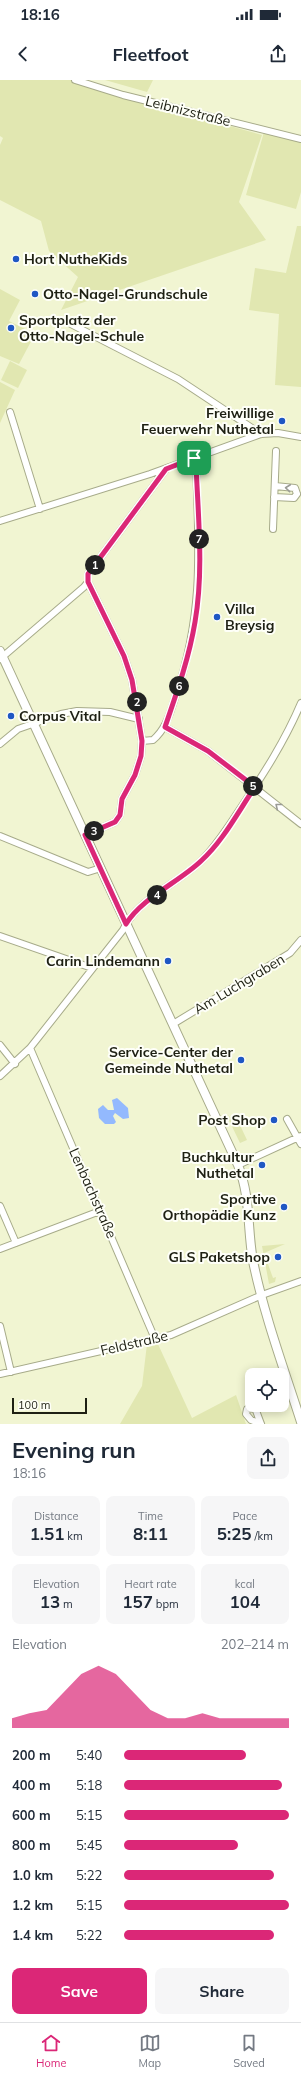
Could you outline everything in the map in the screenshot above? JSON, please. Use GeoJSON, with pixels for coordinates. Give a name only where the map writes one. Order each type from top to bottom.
{"type":"FeatureCollection","features":[{"type":"Feature","properties":{"kind":"main road"},"geometry":{"type":"LineString","coordinates":[[1,656],[34,723],[238,1165],[248,1196],[253,1261],[301,1422]]}},
{"type":"Feature","properties":{"kind":"street","name":"Leibnizstraße"},"geometry":{"type":"LineString","coordinates":[[75,80],[123,95],[301,139]]}},
{"type":"Feature","properties":{"kind":"street"},"geometry":{"type":"LineString","coordinates":[[67,322],[178,378],[261,434]]}},
{"type":"Feature","properties":{"kind":"street"},"geometry":{"type":"LineString","coordinates":[[10,412],[40,509]]}},
{"type":"Feature","properties":{"kind":"street"},"geometry":{"type":"LineString","coordinates":[[0,521],[166,469],[261,434],[278,433],[301,437]]}},
{"type":"Feature","properties":{"kind":"street"},"geometry":{"type":"LineString","coordinates":[[273,529],[276,451]]}},
{"type":"Feature","properties":{"kind":"street"},"geometry":{"type":"LineString","coordinates":[[142,741],[153,740],[165,727],[182,678],[195,621],[199,561],[196,464],[194,458]]}},
{"type":"Feature","properties":{"kind":"street"},"geometry":{"type":"LineString","coordinates":[[85,835],[115,822],[120,815],[122,799],[135,775],[141,756],[142,741],[132,680],[124,656],[88,582],[88,574],[166,469]]}},
{"type":"Feature","properties":{"kind":"street"},"geometry":{"type":"LineString","coordinates":[[274,497],[294,498],[299,494],[295,488],[275,486]]}},
{"type":"Feature","properties":{"kind":"street"},"geometry":{"type":"LineString","coordinates":[[1,656],[88,582]]}},
{"type":"Feature","properties":{"kind":"street"},"geometry":{"type":"LineString","coordinates":[[0,1076],[15,1064],[30,1048],[138,910],[201,862],[215,847],[255,787],[289,730],[301,703]]}},
{"type":"Feature","properties":{"kind":"street"},"geometry":{"type":"LineString","coordinates":[[0,744],[18,729],[60,714],[95,710],[139,718]]}},
{"type":"Feature","properties":{"kind":"street"},"geometry":{"type":"LineString","coordinates":[[165,727],[208,751],[301,824]]}},
{"type":"Feature","properties":{"kind":"street"},"geometry":{"type":"LineString","coordinates":[[0,836],[88,872],[101,868]]}},
{"type":"Feature","properties":{"kind":"street"},"geometry":{"type":"LineString","coordinates":[[0,936],[92,968]]}},
{"type":"Feature","properties":{"kind":"street","name":"Am Luchgraben"},"geometry":{"type":"LineString","coordinates":[[173,1024],[290,953],[301,940]]}},
{"type":"Feature","properties":{"kind":"street"},"geometry":{"type":"LineString","coordinates":[[0,1045],[15,1064]]}},
{"type":"Feature","properties":{"kind":"street","name":"Lenbachstraße"},"geometry":{"type":"LineString","coordinates":[[30,1048],[155,1339]]}},
{"type":"Feature","properties":{"kind":"street"},"geometry":{"type":"LineString","coordinates":[[238,1165],[300,1139],[287,1119]]}},
{"type":"Feature","properties":{"kind":"street"},"geometry":{"type":"LineString","coordinates":[[0,1206],[16,1243]]}},
{"type":"Feature","properties":{"kind":"street"},"geometry":{"type":"LineString","coordinates":[[0,1249],[100,1211]]}},
{"type":"Feature","properties":{"kind":"street","name":"Feldstraße"},"geometry":{"type":"LineString","coordinates":[[0,1374],[180,1332],[262,1295],[301,1281]]}},
{"type":"Feature","properties":{"kind":"street"},"geometry":{"type":"LineString","coordinates":[[0,1326],[11,1372]]}},
{"type":"Feature","properties":{"kind":"green space"},"geometry":{"type":"Polygon","coordinates":[[[0,80],[71,80],[122,96],[262,135],[239,202],[266,240],[61,310],[78,277],[49,251],[41,221],[0,200],[0,145],[3,138],[0,136],[0,80]]]}},
{"type":"Feature","properties":{"kind":"green space"},"geometry":{"type":"Polygon","coordinates":[[[105,80],[153,80],[147,92],[105,80]]]}},
{"type":"Feature","properties":{"kind":"green space"},"geometry":{"type":"Polygon","coordinates":[[[264,132],[301,142],[301,192],[296,209],[246,195],[264,132]]]}},
{"type":"Feature","properties":{"kind":"green space"},"geometry":{"type":"Polygon","coordinates":[[[297,226],[301,226],[301,387],[275,385],[279,314],[249,310],[255,268],[286,273],[297,226]]]}},
{"type":"Feature","properties":{"kind":"green space","name":"Sportplatz der Otto-Nagel-Schule"},"geometry":{"type":"Polygon","coordinates":[[[0,289],[20,300],[9,321],[35,334],[19,364],[0,356],[0,289]]]}},
{"type":"Feature","properties":{"kind":"green space"},"geometry":{"type":"Polygon","coordinates":[[[10,361],[27,370],[18,388],[1,380],[10,361]]]}},
{"type":"Feature","properties":{"kind":"green space"},"geometry":{"type":"Polygon","coordinates":[[[0,382],[15,390],[0,423],[0,382]]]}},
{"type":"Feature","properties":{"kind":"green space"},"geometry":{"type":"Polygon","coordinates":[[[226,1114],[239,1123],[247,1140],[240,1143],[226,1114]]]}},
{"type":"Feature","properties":{"kind":"green space"},"geometry":{"type":"Polygon","coordinates":[[[285,1244],[264,1253],[273,1278],[276,1277],[275,1282],[269,1284],[262,1246],[285,1244]]]}},
{"type":"Feature","properties":{"kind":"green space"},"geometry":{"type":"Polygon","coordinates":[[[157,1342],[192,1418],[236,1395],[246,1424],[120,1424],[142,1386],[147,1344],[157,1342]]]}},
{"type":"Feature","properties":{"kind":"water"},"geometry":{"type":"Polygon","coordinates":[[[117,1098],[128,1108],[129,1118],[123,1119],[115,1113],[113,1116],[116,1122],[114,1124],[105,1124],[99,1118],[98,1109],[103,1105],[108,1110],[114,1110],[112,1100],[117,1098]]]}},
{"type":"Feature","properties":{"kind":"place","name":"Hort NutheKids"},"geometry":{"type":"Point","coordinates":[16,259]}},
{"type":"Feature","properties":{"kind":"place","name":"Otto-Nagel-Grundschule"},"geometry":{"type":"Point","coordinates":[35,294]}},
{"type":"Feature","properties":{"kind":"place","name":"Sportplatz der Otto-Nagel-Schule"},"geometry":{"type":"Point","coordinates":[11,328]}},
{"type":"Feature","properties":{"kind":"place","name":"Freiwillige Feuerwehr Nuthetal"},"geometry":{"type":"Point","coordinates":[282,421]}},
{"type":"Feature","properties":{"kind":"place","name":"Villa Breysig"},"geometry":{"type":"Point","coordinates":[217,617]}},
{"type":"Feature","properties":{"kind":"place","name":"Corpus Vital"},"geometry":{"type":"Point","coordinates":[11,716]}},
{"type":"Feature","properties":{"kind":"place","name":"Carin Lindemann"},"geometry":{"type":"Point","coordinates":[168,961]}},
{"type":"Feature","properties":{"kind":"place","name":"Service-Center der Gemeinde Nuthetal"},"geometry":{"type":"Point","coordinates":[241,1060]}},
{"type":"Feature","properties":{"kind":"place","name":"Post Shop"},"geometry":{"type":"Point","coordinates":[274,1120]}},
{"type":"Feature","properties":{"kind":"place","name":"Buchkultur Nuthetal"},"geometry":{"type":"Point","coordinates":[262,1165]}},
{"type":"Feature","properties":{"kind":"place","name":"Sportive Orthopädie Kunz"},"geometry":{"type":"Point","coordinates":[284,1207]}},
{"type":"Feature","properties":{"kind":"place","name":"GLS Paketshop"},"geometry":{"type":"Point","coordinates":[278,1257]}},
{"type":"Feature","properties":{"kind":"route"},"geometry":{"type":"LineString","coordinates":[[194,458],[196,464],[199,554],[199,581],[195,621],[190,650],[165,727],[208,751],[255,787],[215,847],[201,862],[138,910],[126,924],[85,835],[115,822],[120,815],[120,804],[128,792],[141,756],[142,741],[132,680],[124,656],[88,582],[88,574],[166,469],[194,458]]}}]}
